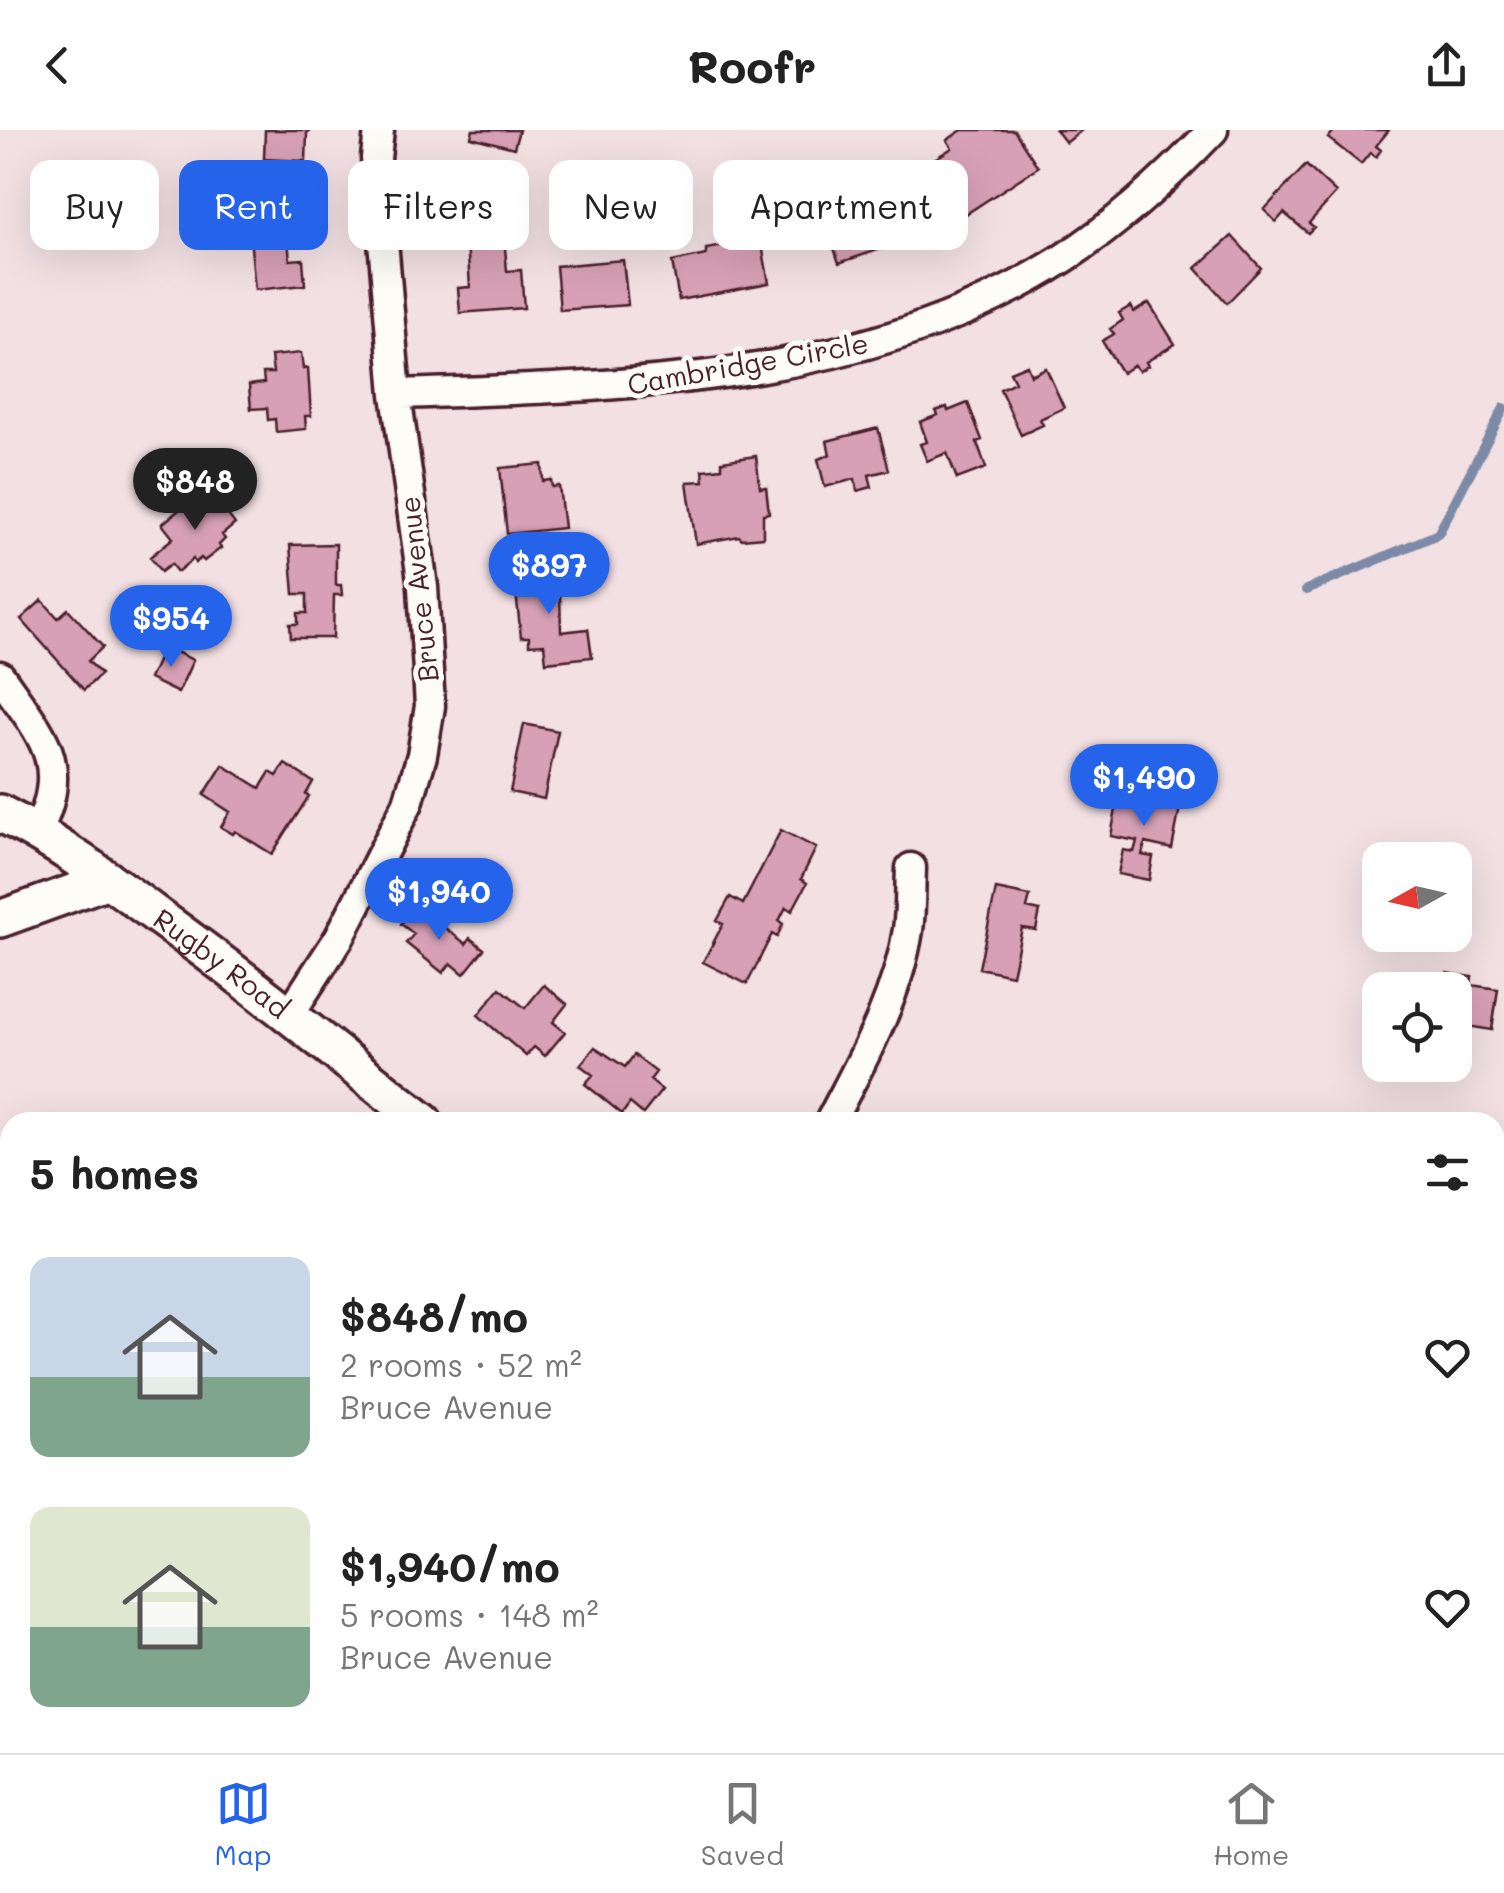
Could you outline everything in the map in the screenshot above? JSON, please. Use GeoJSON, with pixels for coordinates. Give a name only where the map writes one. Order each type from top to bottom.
{"type":"FeatureCollection","features":[{"type":"Feature","properties":{"kind":"street","name":"Bruce Avenue"},"geometry":{"type":"LineString","coordinates":[[288,1015],[339,938],[408,803],[422,756],[430,706],[423,587],[396,394],[376,158],[379,130]]}},
{"type":"Feature","properties":{"kind":"street","name":"Cambridge Circle"},"geometry":{"type":"LineString","coordinates":[[396,394],[620,386],[754,368],[886,340],[984,300],[1062,259],[1119,218],[1213,130]]}},
{"type":"Feature","properties":{"kind":"street"},"geometry":{"type":"LineString","coordinates":[[0,676],[43,739],[52,764],[50,808],[37,832]]}},
{"type":"Feature","properties":{"kind":"street","name":"Rugby Road"},"geometry":{"type":"LineString","coordinates":[[0,813],[37,832],[108,880],[411,1112]]}},
{"type":"Feature","properties":{"kind":"street"},"geometry":{"type":"LineString","coordinates":[[835,1112],[881,1024],[899,972],[908,928],[912,868]]}},
{"type":"Feature","properties":{"kind":"street"},"geometry":{"type":"LineString","coordinates":[[0,920],[108,880]]}},
{"type":"Feature","properties":{"kind":"building"},"geometry":{"type":"Polygon","coordinates":[[[265,130],[311,130],[307,133],[306,160],[264,159],[265,130]]]}},
{"type":"Feature","properties":{"kind":"building"},"geometry":{"type":"Polygon","coordinates":[[[473,130],[519,130],[514,148],[471,137],[473,130]]]}},
{"type":"Feature","properties":{"kind":"building"},"geometry":{"type":"Polygon","coordinates":[[[962,130],[1014,130],[1038,167],[968,213],[968,160],[933,160],[952,148],[947,140],[962,130]]]}},
{"type":"Feature","properties":{"kind":"building"},"geometry":{"type":"Polygon","coordinates":[[[1056,130],[1082,130],[1066,143],[1056,130]]]}},
{"type":"Feature","properties":{"kind":"building"},"geometry":{"type":"Polygon","coordinates":[[[1335,130],[1389,130],[1376,146],[1381,150],[1376,157],[1370,153],[1361,164],[1328,138],[1335,130]]]}},
{"type":"Feature","properties":{"kind":"building"},"geometry":{"type":"Polygon","coordinates":[[[1306,165],[1336,193],[1309,223],[1314,227],[1308,233],[1284,213],[1276,222],[1264,210],[1306,165]]]}},
{"type":"Feature","properties":{"kind":"building"},"geometry":{"type":"Polygon","coordinates":[[[1232,236],[1261,268],[1227,303],[1196,268],[1232,236]]]}},
{"type":"Feature","properties":{"kind":"building"},"geometry":{"type":"Polygon","coordinates":[[[706,249],[763,250],[769,283],[679,300],[672,262],[706,255],[706,249]]]}},
{"type":"Feature","properties":{"kind":"building"},"geometry":{"type":"Polygon","coordinates":[[[251,250],[289,250],[290,260],[303,259],[305,285],[255,290],[251,250]]]}},
{"type":"Feature","properties":{"kind":"building"},"geometry":{"type":"Polygon","coordinates":[[[468,250],[505,250],[507,271],[521,270],[524,308],[460,313],[458,288],[470,287],[468,250]]]}},
{"type":"Feature","properties":{"kind":"building"},"geometry":{"type":"Polygon","coordinates":[[[835,250],[878,250],[839,263],[835,250]]]}},
{"type":"Feature","properties":{"kind":"building"},"geometry":{"type":"Polygon","coordinates":[[[623,260],[628,305],[560,310],[556,266],[623,260]]]}},
{"type":"Feature","properties":{"kind":"building"},"geometry":{"type":"Polygon","coordinates":[[[1149,303],[1175,344],[1139,371],[1134,365],[1122,373],[1102,341],[1114,334],[1110,329],[1123,320],[1119,313],[1131,306],[1134,312],[1149,303]]]}},
{"type":"Feature","properties":{"kind":"building"},"geometry":{"type":"Polygon","coordinates":[[[301,353],[303,369],[308,368],[311,416],[305,416],[306,429],[276,432],[275,419],[268,420],[267,408],[251,409],[249,385],[264,383],[263,373],[273,373],[271,356],[301,353]]]}},
{"type":"Feature","properties":{"kind":"building"},"geometry":{"type":"Polygon","coordinates":[[[1027,365],[1031,375],[1046,368],[1064,408],[1040,419],[1043,425],[1021,435],[1000,389],[1015,382],[1010,372],[1027,365]]]}},
{"type":"Feature","properties":{"kind":"building"},"geometry":{"type":"Polygon","coordinates":[[[968,403],[982,440],[977,442],[986,468],[957,479],[947,453],[927,461],[920,444],[927,442],[920,422],[938,415],[936,411],[968,403]]]}},
{"type":"Feature","properties":{"kind":"building"},"geometry":{"type":"Polygon","coordinates":[[[878,428],[889,470],[869,475],[872,487],[857,491],[855,479],[825,487],[818,459],[830,455],[827,441],[878,428]]]}},
{"type":"Feature","properties":{"kind":"building"},"geometry":{"type":"Polygon","coordinates":[[[756,456],[760,488],[766,487],[769,513],[763,514],[763,537],[739,536],[696,544],[687,482],[704,481],[703,470],[722,468],[722,461],[756,456]]]}},
{"type":"Feature","properties":{"kind":"building"},"geometry":{"type":"Polygon","coordinates":[[[542,464],[543,481],[551,480],[552,487],[559,486],[564,528],[507,534],[500,468],[542,464]]]}},
{"type":"Feature","properties":{"kind":"building"},"geometry":{"type":"Polygon","coordinates":[[[222,488],[234,503],[225,511],[235,524],[222,535],[225,539],[219,545],[221,548],[204,561],[201,558],[195,563],[193,559],[177,572],[171,564],[161,572],[150,557],[173,538],[162,524],[185,505],[191,512],[222,488]]]}},
{"type":"Feature","properties":{"kind":"building"},"geometry":{"type":"Polygon","coordinates":[[[336,544],[336,585],[341,585],[342,595],[334,595],[333,638],[291,638],[290,624],[298,624],[298,613],[307,613],[307,594],[294,594],[290,545],[336,544]]]}},
{"type":"Feature","properties":{"kind":"building"},"geometry":{"type":"Polygon","coordinates":[[[565,572],[568,592],[560,593],[561,632],[588,629],[592,657],[546,662],[544,644],[529,645],[529,637],[521,637],[515,583],[523,582],[522,574],[565,572]]]}},
{"type":"Feature","properties":{"kind":"building"},"geometry":{"type":"Polygon","coordinates":[[[42,600],[58,618],[68,609],[103,647],[88,661],[101,674],[84,690],[21,619],[42,600]]]}},
{"type":"Feature","properties":{"kind":"building"},"geometry":{"type":"Polygon","coordinates":[[[164,646],[193,660],[178,693],[149,679],[164,646]]]}},
{"type":"Feature","properties":{"kind":"building"},"geometry":{"type":"Polygon","coordinates":[[[524,724],[558,731],[544,799],[510,792],[524,724]]]}},
{"type":"Feature","properties":{"kind":"building"},"geometry":{"type":"Polygon","coordinates":[[[285,764],[313,782],[306,794],[309,796],[272,854],[235,831],[233,834],[221,827],[230,812],[204,795],[223,765],[260,788],[270,772],[277,776],[285,764]]]}},
{"type":"Feature","properties":{"kind":"building"},"geometry":{"type":"Polygon","coordinates":[[[1136,789],[1167,795],[1165,804],[1180,807],[1172,849],[1145,843],[1142,855],[1153,857],[1149,880],[1118,874],[1123,850],[1134,852],[1137,841],[1111,836],[1119,793],[1134,796],[1136,789]]]}},
{"type":"Feature","properties":{"kind":"building"},"geometry":{"type":"Polygon","coordinates":[[[781,830],[816,848],[801,879],[807,883],[792,911],[786,907],[777,937],[772,934],[747,984],[703,962],[723,924],[717,921],[730,897],[743,904],[781,830]]]}},
{"type":"Feature","properties":{"kind":"building"},"geometry":{"type":"Polygon","coordinates":[[[996,889],[1030,896],[1027,908],[1040,911],[1036,930],[1022,928],[1012,975],[979,968],[996,889]]]}},
{"type":"Feature","properties":{"kind":"building"},"geometry":{"type":"Polygon","coordinates":[[[415,905],[466,944],[470,938],[484,949],[464,974],[451,963],[443,973],[406,943],[414,934],[401,924],[415,905]]]}},
{"type":"Feature","properties":{"kind":"building"},"geometry":{"type":"Polygon","coordinates":[[[544,985],[567,1004],[553,1022],[565,1032],[545,1056],[534,1047],[526,1056],[478,1015],[500,988],[525,1008],[544,985]]]}},
{"type":"Feature","properties":{"kind":"building"},"geometry":{"type":"Polygon","coordinates":[[[1472,985],[1498,989],[1492,1030],[1472,1027],[1472,985]]]}},
{"type":"Feature","properties":{"kind":"building"},"geometry":{"type":"Polygon","coordinates":[[[595,1047],[625,1067],[634,1055],[656,1072],[650,1080],[662,1090],[645,1112],[630,1103],[620,1112],[585,1084],[593,1075],[580,1065],[595,1047]]]}},
{"type":"Feature","properties":{"kind":"waterway"},"geometry":{"type":"LineString","coordinates":[[1306,590],[1438,534],[1504,408]]}}]}
